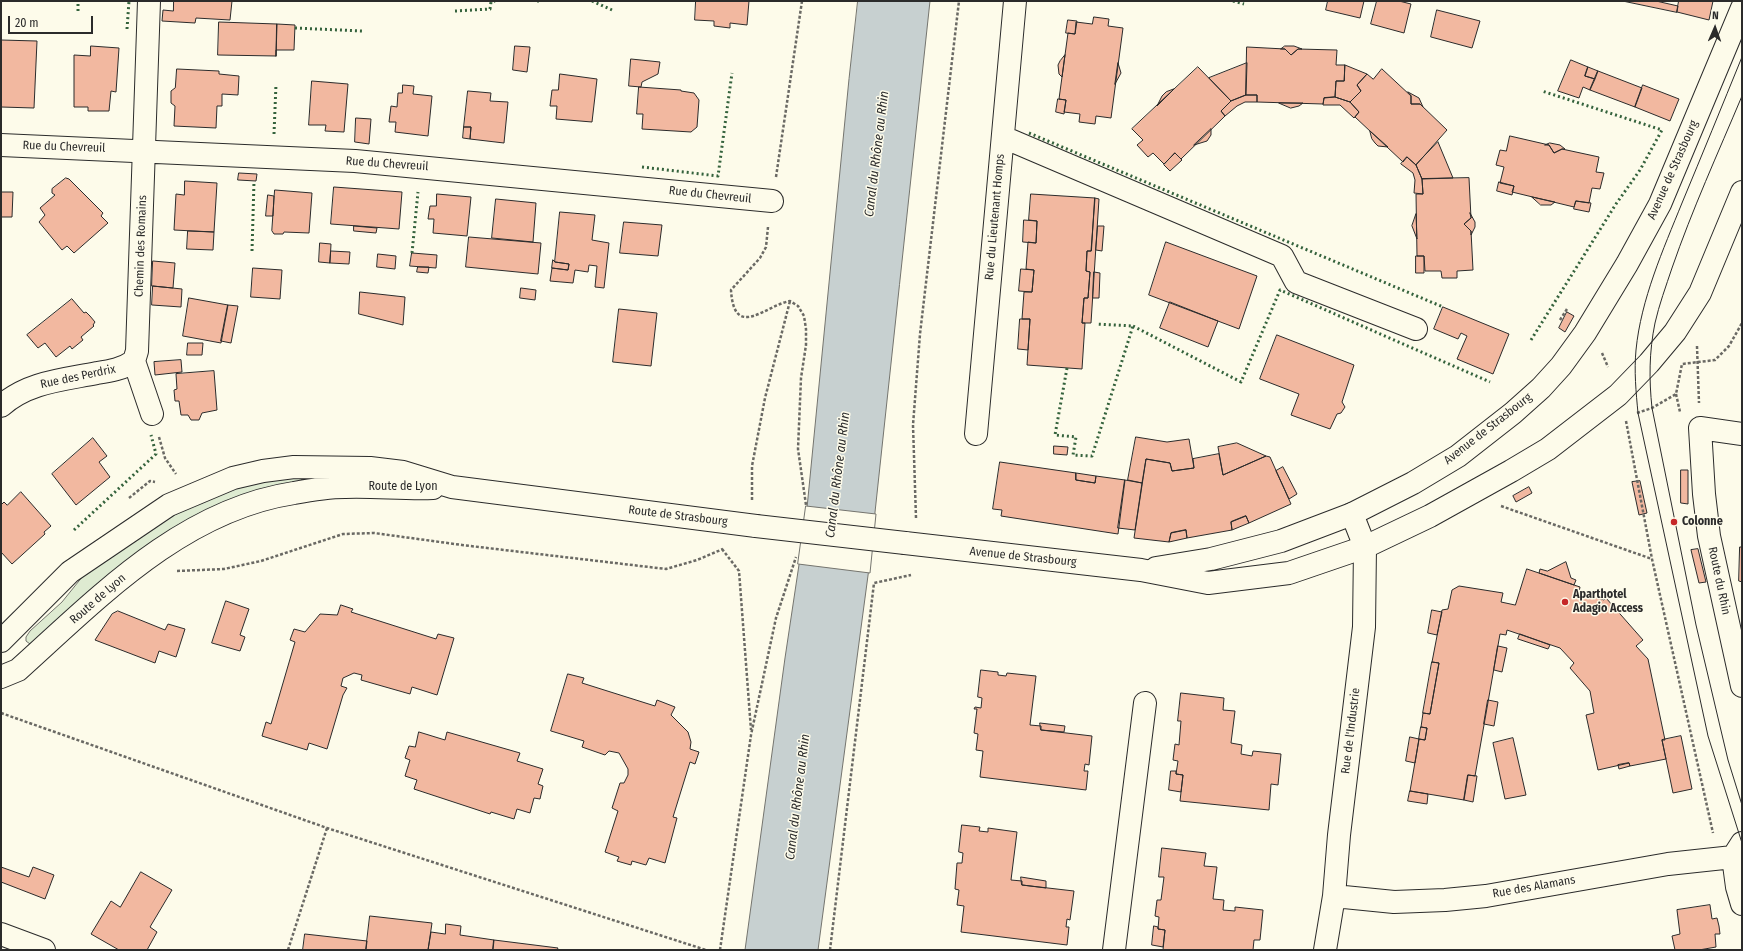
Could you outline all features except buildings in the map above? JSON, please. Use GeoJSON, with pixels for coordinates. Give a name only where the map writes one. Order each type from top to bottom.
{"type":"FeatureCollection","features":[{"type":"Feature","properties":{"kind":"main road","name":"Chemin des Romains"},"geometry":{"type":"LineString","coordinates":[[149,1],[137,352],[134,361],[152,414]]}},
{"type":"Feature","properties":{"kind":"main road","name":"Rue du Lieutenant Homps"},"geometry":{"type":"LineString","coordinates":[[976,434],[1015,1]]}},
{"type":"Feature","properties":{"kind":"main road","name":"Avenue de Strasbourg"},"geometry":{"type":"LineString","coordinates":[[1141,570],[1211,559],[1274,543],[1352,514],[1413,483],[1458,456],[1513,413],[1541,388],[1561,366],[1585,333],[1627,264],[1660,204],[1742,8]]}},
{"type":"Feature","properties":{"kind":"main road"},"geometry":{"type":"LineString","coordinates":[[1003,137],[1282,256],[1296,282],[1416,329]]}},
{"type":"Feature","properties":{"kind":"main road","name":"Rue du Chevreuil"},"geometry":{"type":"LineString","coordinates":[[1,145],[144,150],[413,165],[772,202]]}},
{"type":"Feature","properties":{"kind":"main road","name":"Avenue de Strasbourg"},"geometry":{"type":"LineString","coordinates":[[905,543],[1141,570],[1208,583],[1289,573],[1365,546],[1430,516],[1548,449],[1618,395],[1649,363],[1675,332],[1700,293],[1742,192]]}},
{"type":"Feature","properties":{"kind":"main road","name":"Rue des Perdrix"},"geometry":{"type":"LineString","coordinates":[[1,406],[20,392],[38,385],[127,367],[134,361]]}},
{"type":"Feature","properties":{"kind":"main road"},"geometry":{"type":"LineString","coordinates":[[1700,428],[1742,434]]}},
{"type":"Feature","properties":{"kind":"main road","name":"Route du Rhin"},"geometry":{"type":"LineString","coordinates":[[1700,428],[1704,494],[1709,536],[1742,686]]}},
{"type":"Feature","properties":{"kind":"main road","name":"Route de Lyon"},"geometry":{"type":"LineString","coordinates":[[1,641],[70,572],[169,505],[233,478],[294,467],[370,468],[403,472],[452,487]]}},
{"type":"Feature","properties":{"kind":"main road","name":"Route de Strasbourg"},"geometry":{"type":"LineString","coordinates":[[452,487],[756,526],[905,543]]}},
{"type":"Feature","properties":{"kind":"main road","name":"Route de Lyon"},"geometry":{"type":"LineString","coordinates":[[9,673],[145,559],[199,526],[240,507],[292,493],[332,488],[452,487]]}},
{"type":"Feature","properties":{"kind":"main road","name":"Rue de l'Industrie"},"geometry":{"type":"LineString","coordinates":[[1325,950],[1334,896],[1338,835],[1364,627],[1365,546],[1352,514]]}},
{"type":"Feature","properties":{"kind":"main road"},"geometry":{"type":"LineString","coordinates":[[1,654],[9,673]]}},
{"type":"Feature","properties":{"kind":"main road"},"geometry":{"type":"LineString","coordinates":[[1114,950],[1145,703]]}},
{"type":"Feature","properties":{"kind":"main road"},"geometry":{"type":"LineString","coordinates":[[1737,850],[1737,887],[1742,904]]}},
{"type":"Feature","properties":{"kind":"main road","name":"Rue des Alamans"},"geometry":{"type":"LineString","coordinates":[[1334,896],[1394,902],[1445,900],[1486,896],[1668,864],[1737,850]]}},
{"type":"Feature","properties":{"kind":"main road"},"geometry":{"type":"LineString","coordinates":[[1,934],[44,950]]}},
{"type":"Feature","properties":{"kind":"path"},"geometry":{"type":"LineString","coordinates":[[802,1],[766,247],[756,263],[731,290],[732,305],[737,313],[743,316],[758,315],[781,302],[790,300],[798,306],[804,316],[806,345],[802,378],[798,449],[806,504],[805,510]]}},
{"type":"Feature","properties":{"kind":"path"},"geometry":{"type":"LineString","coordinates":[[916,524],[913,425],[920,334],[959,1]]}},
{"type":"Feature","properties":{"kind":"path"},"geometry":{"type":"LineString","coordinates":[[751,504],[752,466],[765,398],[790,300]]}},
{"type":"Feature","properties":{"kind":"path"},"geometry":{"type":"LineString","coordinates":[[1557,324],[1569,305]]}},
{"type":"Feature","properties":{"kind":"path"},"geometry":{"type":"LineString","coordinates":[[1632,414],[1652,408],[1676,394],[1682,364],[1714,360],[1729,346],[1742,323]]}},
{"type":"Feature","properties":{"kind":"path"},"geometry":{"type":"LineString","coordinates":[[1697,343],[1699,363],[1700,428]]}},
{"type":"Feature","properties":{"kind":"path"},"geometry":{"type":"LineString","coordinates":[[152,414],[166,458],[177,476]]}},
{"type":"Feature","properties":{"kind":"path"},"geometry":{"type":"LineString","coordinates":[[1625,414],[1652,559],[1714,837]]}},
{"type":"Feature","properties":{"kind":"path"},"geometry":{"type":"LineString","coordinates":[[1496,505],[1652,559]]}},
{"type":"Feature","properties":{"kind":"path"},"geometry":{"type":"LineString","coordinates":[[170,571],[224,568],[261,561],[344,534],[374,533],[666,569],[697,560],[722,549],[756,526]]}},
{"type":"Feature","properties":{"kind":"path"},"geometry":{"type":"LineString","coordinates":[[722,549],[739,571],[751,735]]}},
{"type":"Feature","properties":{"kind":"path"},"geometry":{"type":"LineString","coordinates":[[720,950],[751,735],[776,618],[798,551]]}},
{"type":"Feature","properties":{"kind":"path"},"geometry":{"type":"LineString","coordinates":[[830,950],[874,583],[910,575]]}},
{"type":"Feature","properties":{"kind":"path"},"geometry":{"type":"LineString","coordinates":[[1,713],[327,828],[706,950]]}},
{"type":"Feature","properties":{"kind":"path"},"geometry":{"type":"LineString","coordinates":[[288,950],[327,828]]}},
{"type":"Feature","properties":{"kind":"green space"},"geometry":{"type":"Polygon","coordinates":[[[278,478],[301,478],[302,480],[301,483],[260,492],[36,642],[30,644],[26,641],[26,637],[30,631],[62,602],[87,571],[141,530],[231,489],[278,478]]]}},
{"type":"Feature","properties":{"kind":"water","name":"Canal du Rhône au Rhin"},"geometry":{"type":"Polygon","coordinates":[[[858,1],[930,1],[869,568],[818,950],[745,950],[785,658],[806,518],[858,1]]]}},
{"type":"Feature","properties":{"kind":"pier"},"geometry":{"type":"Polygon","coordinates":[[[806,506],[876,514],[870,573],[798,564],[806,506]]]}},
{"type":"Feature","properties":{"kind":"tram line"},"geometry":{"type":"LineString","coordinates":[[1742,57],[1654,275],[1639,331],[1635,366],[1638,413],[1708,736],[1742,843]]}},
{"type":"Feature","properties":{"kind":"tram line"},"geometry":{"type":"LineString","coordinates":[[1742,96],[1688,225],[1672,268],[1653,334],[1650,376],[1652,408],[1696,625],[1728,760],[1742,805]]}},
{"type":"Feature","properties":{"kind":"hedge"},"geometry":{"type":"LineString","coordinates":[[78,1],[78,11]]}},
{"type":"Feature","properties":{"kind":"hedge"},"geometry":{"type":"LineString","coordinates":[[127,29],[129,1]]}},
{"type":"Feature","properties":{"kind":"hedge"},"geometry":{"type":"LineString","coordinates":[[455,11],[490,9],[491,2],[495,1]]}},
{"type":"Feature","properties":{"kind":"hedge"},"geometry":{"type":"LineString","coordinates":[[592,1],[612,10]]}},
{"type":"Feature","properties":{"kind":"hedge"},"geometry":{"type":"LineString","coordinates":[[1233,1],[1244,4]]}},
{"type":"Feature","properties":{"kind":"hedge"},"geometry":{"type":"LineString","coordinates":[[295,28],[362,31]]}},
{"type":"Feature","properties":{"kind":"hedge"},"geometry":{"type":"LineString","coordinates":[[642,167],[718,176],[732,73]]}},
{"type":"Feature","properties":{"kind":"hedge"},"geometry":{"type":"LineString","coordinates":[[274,134],[276,84]]}},
{"type":"Feature","properties":{"kind":"hedge"},"geometry":{"type":"LineString","coordinates":[[1531,340],[1616,204],[1640,170],[1662,130],[1542,91]]}},
{"type":"Feature","properties":{"kind":"hedge"},"geometry":{"type":"LineString","coordinates":[[1029,133],[1443,307]]}},
{"type":"Feature","properties":{"kind":"hedge"},"geometry":{"type":"LineString","coordinates":[[252,251],[254,181]]}},
{"type":"Feature","properties":{"kind":"hedge"},"geometry":{"type":"LineString","coordinates":[[412,253],[418,192]]}},
{"type":"Feature","properties":{"kind":"hedge"},"geometry":{"type":"LineString","coordinates":[[1133,326],[1241,382],[1280,290],[1490,382]]}},
{"type":"Feature","properties":{"kind":"hedge"},"geometry":{"type":"LineString","coordinates":[[1067,368],[1055,435],[1076,437],[1073,455],[1092,456],[1133,326],[1096,324]]}},
{"type":"Feature","properties":{"kind":"hedge"},"geometry":{"type":"LineString","coordinates":[[74,530],[156,454],[151,435]]}},
{"type":"Feature","properties":{"kind":"place","name":"Colonne"},"geometry":{"type":"Point","coordinates":[1674,522]}},
{"type":"Feature","properties":{"kind":"place","name":"Aparthotel Adagio Access"},"geometry":{"type":"Point","coordinates":[1565,602]}}]}
